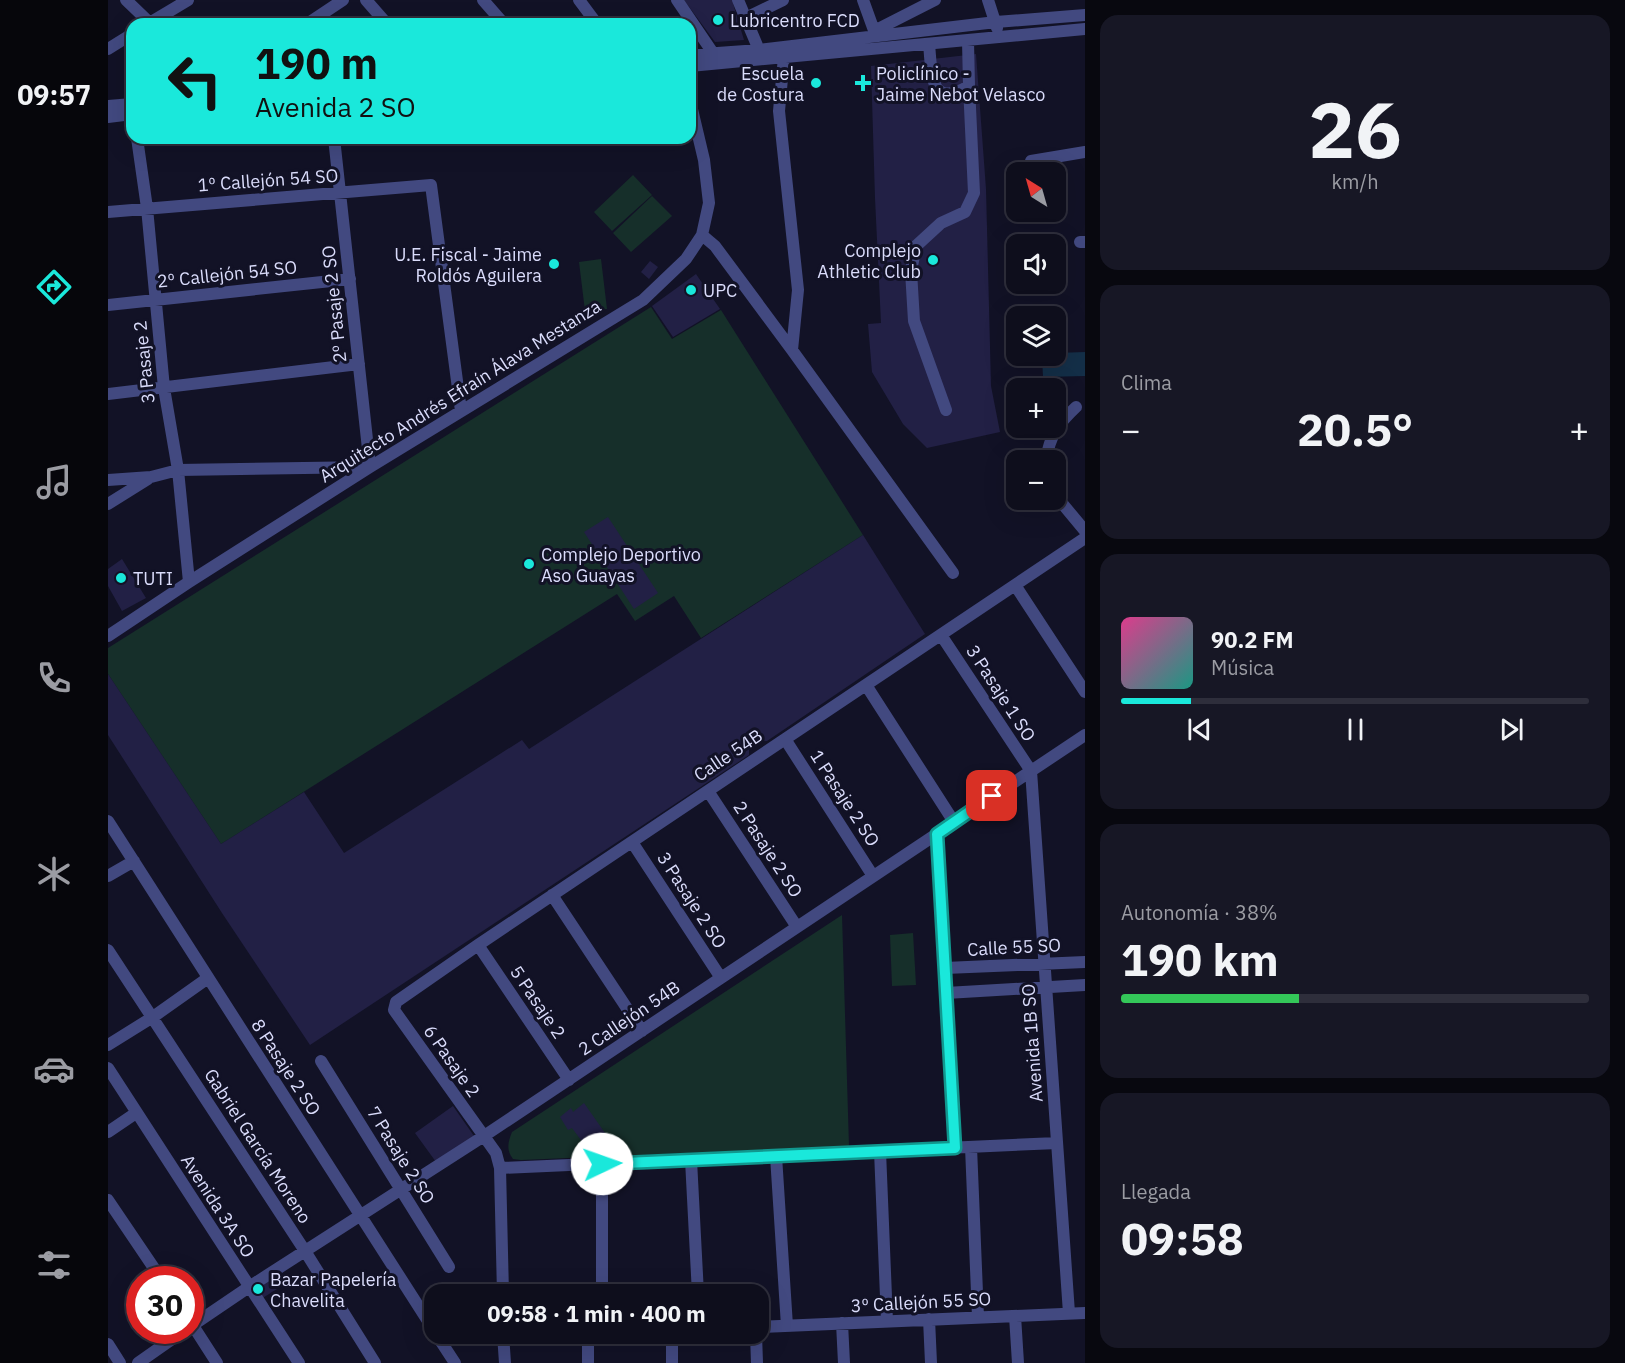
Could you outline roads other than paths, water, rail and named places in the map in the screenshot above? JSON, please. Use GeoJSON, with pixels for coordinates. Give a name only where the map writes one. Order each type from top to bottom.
{"type":"FeatureCollection","features":[{"type":"Feature","properties":{"kind":"street"},"geometry":{"type":"LineString","coordinates":[[126,0],[144,18]]}},
{"type":"Feature","properties":{"kind":"street"},"geometry":{"type":"LineString","coordinates":[[160,18],[188,0]]}},
{"type":"Feature","properties":{"kind":"street"},"geometry":{"type":"LineString","coordinates":[[316,18],[343,0]]}},
{"type":"Feature","properties":{"kind":"street"},"geometry":{"type":"LineString","coordinates":[[366,0],[382,18]]}},
{"type":"Feature","properties":{"kind":"street"},"geometry":{"type":"LineString","coordinates":[[483,0],[499,18]]}},
{"type":"Feature","properties":{"kind":"street"},"geometry":{"type":"LineString","coordinates":[[579,0],[592,18]]}},
{"type":"Feature","properties":{"kind":"street"},"geometry":{"type":"LineString","coordinates":[[677,0],[689,18]]}},
{"type":"Feature","properties":{"kind":"street"},"geometry":{"type":"LineString","coordinates":[[738,0],[759,50]]}},
{"type":"Feature","properties":{"kind":"street"},"geometry":{"type":"LineString","coordinates":[[746,18],[783,0]]}},
{"type":"Feature","properties":{"kind":"street"},"geometry":{"type":"LineString","coordinates":[[863,0],[876,39]]}},
{"type":"Feature","properties":{"kind":"street"},"geometry":{"type":"LineString","coordinates":[[876,39],[935,0]]}},
{"type":"Feature","properties":{"kind":"street"},"geometry":{"type":"LineString","coordinates":[[988,0],[996,22],[998,38]]}},
{"type":"Feature","properties":{"kind":"street"},"geometry":{"type":"LineString","coordinates":[[696,65],[784,57],[876,39],[996,22],[1085,15]]}},
{"type":"Feature","properties":{"kind":"street"},"geometry":{"type":"LineString","coordinates":[[696,28],[713,53]]}},
{"type":"Feature","properties":{"kind":"street"},"geometry":{"type":"LineString","coordinates":[[876,39],[929,44],[1085,29]]}},
{"type":"Feature","properties":{"kind":"street"},"geometry":{"type":"LineString","coordinates":[[108,49],[126,38]]}},
{"type":"Feature","properties":{"kind":"street"},"geometry":{"type":"LineString","coordinates":[[945,410],[914,321],[911,271],[916,246],[941,223],[965,212],[974,193],[968,41]]}},
{"type":"Feature","properties":{"kind":"street"},"geometry":{"type":"LineString","coordinates":[[929,44],[936,89],[948,95],[969,86]]}},
{"type":"Feature","properties":{"kind":"street"},"geometry":{"type":"LineString","coordinates":[[696,54],[845,46]]}},
{"type":"Feature","properties":{"kind":"street"},"geometry":{"type":"LineString","coordinates":[[784,57],[779,111],[798,290],[792,350]]}},
{"type":"Feature","properties":{"kind":"street"},"geometry":{"type":"LineString","coordinates":[[108,106],[126,105]]}},
{"type":"Feature","properties":{"kind":"street"},"geometry":{"type":"LineString","coordinates":[[108,117],[126,115]]}},
{"type":"Feature","properties":{"kind":"street","name":"Arquitecto Andrés Efraín Álava Mestanza"},"geometry":{"type":"LineString","coordinates":[[108,636],[369,467],[643,300],[686,259],[702,235],[709,203],[704,160],[696,126]]}},
{"type":"Feature","properties":{"kind":"street","name":"3 Pasaje 2"},"geometry":{"type":"LineString","coordinates":[[138,144],[147,208],[164,388],[178,470],[189,582]]}},
{"type":"Feature","properties":{"kind":"street","name":"2º Pasaje 2 SO"},"geometry":{"type":"LineString","coordinates":[[335,144],[369,467]]}},
{"type":"Feature","properties":{"kind":"street"},"geometry":{"type":"LineString","coordinates":[[1032,161],[1085,152]]}},
{"type":"Feature","properties":{"kind":"street","name":"1º Callejón 54 SO"},"geometry":{"type":"LineString","coordinates":[[108,212],[431,184],[461,411]]}},
{"type":"Feature","properties":{"kind":"street"},"geometry":{"type":"LineString","coordinates":[[702,235],[715,246],[953,573]]}},
{"type":"Feature","properties":{"kind":"street","name":"2º Callejón 54 SO"},"geometry":{"type":"LineString","coordinates":[[108,305],[350,279]]}},
{"type":"Feature","properties":{"kind":"street"},"geometry":{"type":"LineString","coordinates":[[108,394],[359,364]]}},
{"type":"Feature","properties":{"kind":"street"},"geometry":{"type":"LineString","coordinates":[[1048,450],[1053,434],[1076,407]]}},
{"type":"Feature","properties":{"kind":"street"},"geometry":{"type":"LineString","coordinates":[[108,480],[150,477],[178,470],[369,467]]}},
{"type":"Feature","properties":{"kind":"street"},"geometry":{"type":"LineString","coordinates":[[108,504],[150,477]]}},
{"type":"Feature","properties":{"kind":"street"},"geometry":{"type":"LineString","coordinates":[[1066,508],[1085,531]]}},
{"type":"Feature","properties":{"kind":"street","name":"Calle 54B"},"geometry":{"type":"LineString","coordinates":[[394,1006],[396,1002],[478,945],[1085,538]]}},
{"type":"Feature","properties":{"kind":"street"},"geometry":{"type":"LineString","coordinates":[[1015,585],[1085,692]]}},
{"type":"Feature","properties":{"kind":"street","name":"3 Pasaje 1 SO"},"geometry":{"type":"LineString","coordinates":[[941,635],[1030,771]]}},
{"type":"Feature","properties":{"kind":"street"},"geometry":{"type":"LineString","coordinates":[[866,685],[954,822]]}},
{"type":"Feature","properties":{"kind":"street","name":"2 Callejón 54B"},"geometry":{"type":"LineString","coordinates":[[204,1317],[569,1080],[1085,735]]}},
{"type":"Feature","properties":{"kind":"street","name":"1 Pasaje 2 SO"},"geometry":{"type":"LineString","coordinates":[[785,739],[873,876]]}},
{"type":"Feature","properties":{"kind":"street","name":"Avenida 1B SO"},"geometry":{"type":"LineString","coordinates":[[1030,771],[1069,1313]]}},
{"type":"Feature","properties":{"kind":"street","name":"2 Pasaje 2 SO"},"geometry":{"type":"LineString","coordinates":[[708,790],[797,927]]}},
{"type":"Feature","properties":{"kind":"street","name":"8 Pasaje 2 SO"},"geometry":{"type":"LineString","coordinates":[[108,821],[424,1314]]}},
{"type":"Feature","properties":{"kind":"street"},"geometry":{"type":"LineString","coordinates":[[937,834],[955,1148]]}},
{"type":"Feature","properties":{"kind":"street","name":"3 Pasaje 2 SO"},"geometry":{"type":"LineString","coordinates":[[632,842],[721,978]]}},
{"type":"Feature","properties":{"kind":"street"},"geometry":{"type":"LineString","coordinates":[[108,876],[134,861]]}},
{"type":"Feature","properties":{"kind":"street"},"geometry":{"type":"LineString","coordinates":[[552,895],[642,1031]]}},
{"type":"Feature","properties":{"kind":"street","name":"5 Pasaje 2"},"geometry":{"type":"LineString","coordinates":[[478,945],[569,1080]]}},
{"type":"Feature","properties":{"kind":"street","name":"Gabriel García Moreno"},"geometry":{"type":"LineString","coordinates":[[108,950],[305,1251],[375,1363]]}},
{"type":"Feature","properties":{"kind":"street","name":"Calle 55 SO"},"geometry":{"type":"LineString","coordinates":[[945,968],[1085,962]]}},
{"type":"Feature","properties":{"kind":"street"},"geometry":{"type":"LineString","coordinates":[[108,1045],[208,978]]}},
{"type":"Feature","properties":{"kind":"street"},"geometry":{"type":"LineString","coordinates":[[946,993],[1085,985]]}},
{"type":"Feature","properties":{"kind":"street","name":"6 Pasaje 2"},"geometry":{"type":"LineString","coordinates":[[394,1006],[394,1010],[496,1153],[500,1168]]}},
{"type":"Feature","properties":{"kind":"street","name":"7 Pasaje 2 SO"},"geometry":{"type":"LineString","coordinates":[[321,1062],[449,1267]]}},
{"type":"Feature","properties":{"kind":"street","name":"Avenida 3A SO"},"geometry":{"type":"LineString","coordinates":[[108,1068],[299,1363]]}},
{"type":"Feature","properties":{"kind":"street"},"geometry":{"type":"LineString","coordinates":[[108,1132],[136,1113]]}},
{"type":"Feature","properties":{"kind":"street"},"geometry":{"type":"LineString","coordinates":[[503,1284],[500,1168],[1057,1143]]}},
{"type":"Feature","properties":{"kind":"street"},"geometry":{"type":"LineString","coordinates":[[971,1147],[978,1317]]}},
{"type":"Feature","properties":{"kind":"street"},"geometry":{"type":"LineString","coordinates":[[880,1151],[887,1321]]}},
{"type":"Feature","properties":{"kind":"street"},"geometry":{"type":"LineString","coordinates":[[776,1156],[787,1326]]}},
{"type":"Feature","properties":{"kind":"street"},"geometry":{"type":"LineString","coordinates":[[691,1160],[697,1284]]}},
{"type":"Feature","properties":{"kind":"street"},"geometry":{"type":"LineString","coordinates":[[602,1164],[602,1284]]}},
{"type":"Feature","properties":{"kind":"street"},"geometry":{"type":"LineString","coordinates":[[108,1200],[153,1266]]}},
{"type":"Feature","properties":{"kind":"street","name":"3º Callejón 55 SO"},"geometry":{"type":"LineString","coordinates":[[769,1327],[1085,1312]]}},
{"type":"Feature","properties":{"kind":"street"},"geometry":{"type":"LineString","coordinates":[[1015,1316],[1017,1363]]}},
{"type":"Feature","properties":{"kind":"street"},"geometry":{"type":"LineString","coordinates":[[929,1320],[931,1363]]}},
{"type":"Feature","properties":{"kind":"street"},"geometry":{"type":"LineString","coordinates":[[842,1323],[844,1363]]}},
{"type":"Feature","properties":{"kind":"street"},"geometry":{"type":"LineString","coordinates":[[108,1344],[120,1363]]}},
{"type":"Feature","properties":{"kind":"street","name":"2 Callejón 54B"},"geometry":{"type":"LineString","coordinates":[[138,1363],[165,1344]]}},
{"type":"Feature","properties":{"kind":"street"},"geometry":{"type":"LineString","coordinates":[[203,1344],[217,1363]]}},
{"type":"Feature","properties":{"kind":"street","name":"8 Pasaje 2 SO"},"geometry":{"type":"LineString","coordinates":[[443,1344],[455,1363]]}},
{"type":"Feature","properties":{"kind":"street"},"geometry":{"type":"LineString","coordinates":[[504,1344],[505,1363]]}},
{"type":"Feature","properties":{"kind":"street"},"geometry":{"type":"LineString","coordinates":[[588,1344],[588,1363]]}},
{"type":"Feature","properties":{"kind":"street"},"geometry":{"type":"LineString","coordinates":[[672,1344],[672,1363]]}},
{"type":"Feature","properties":{"kind":"street"},"geometry":{"type":"LineString","coordinates":[[756,1344],[757,1363]]}},
{"type":"Feature","properties":{"kind":"water"},"geometry":{"type":"Polygon","coordinates":[[[1085,352],[1085,376],[1043,377],[1042,366],[1066,366],[1066,353],[1085,352]]]}},
{"type":"Feature","properties":{"kind":"place","name":"Lubricentro FCD"},"geometry":{"type":"Point","coordinates":[718,20]}},
{"type":"Feature","properties":{"kind":"place","name":"Escuela de Costura"},"geometry":{"type":"Point","coordinates":[816,83]}},
{"type":"Feature","properties":{"kind":"place","name":"Policlínico - Jaime Nebot Velasco"},"geometry":{"type":"Point","coordinates":[863,83]}},
{"type":"Feature","properties":{"kind":"place","name":"Complejo Athletic Club"},"geometry":{"type":"Point","coordinates":[933,260]}},
{"type":"Feature","properties":{"kind":"place","name":"U.E. Fiscal - Jaime Roldós Aguilera"},"geometry":{"type":"Point","coordinates":[554,264]}},
{"type":"Feature","properties":{"kind":"place","name":"UPC"},"geometry":{"type":"Point","coordinates":[691,290]}},
{"type":"Feature","properties":{"kind":"place","name":"Complejo Deportivo Aso Guayas"},"geometry":{"type":"Point","coordinates":[529,564]}},
{"type":"Feature","properties":{"kind":"place","name":"TUTI"},"geometry":{"type":"Point","coordinates":[121,578]}},
{"type":"Feature","properties":{"kind":"place","name":"Bazar Papelería Chavelita"},"geometry":{"type":"Point","coordinates":[258,1289]}}]}
